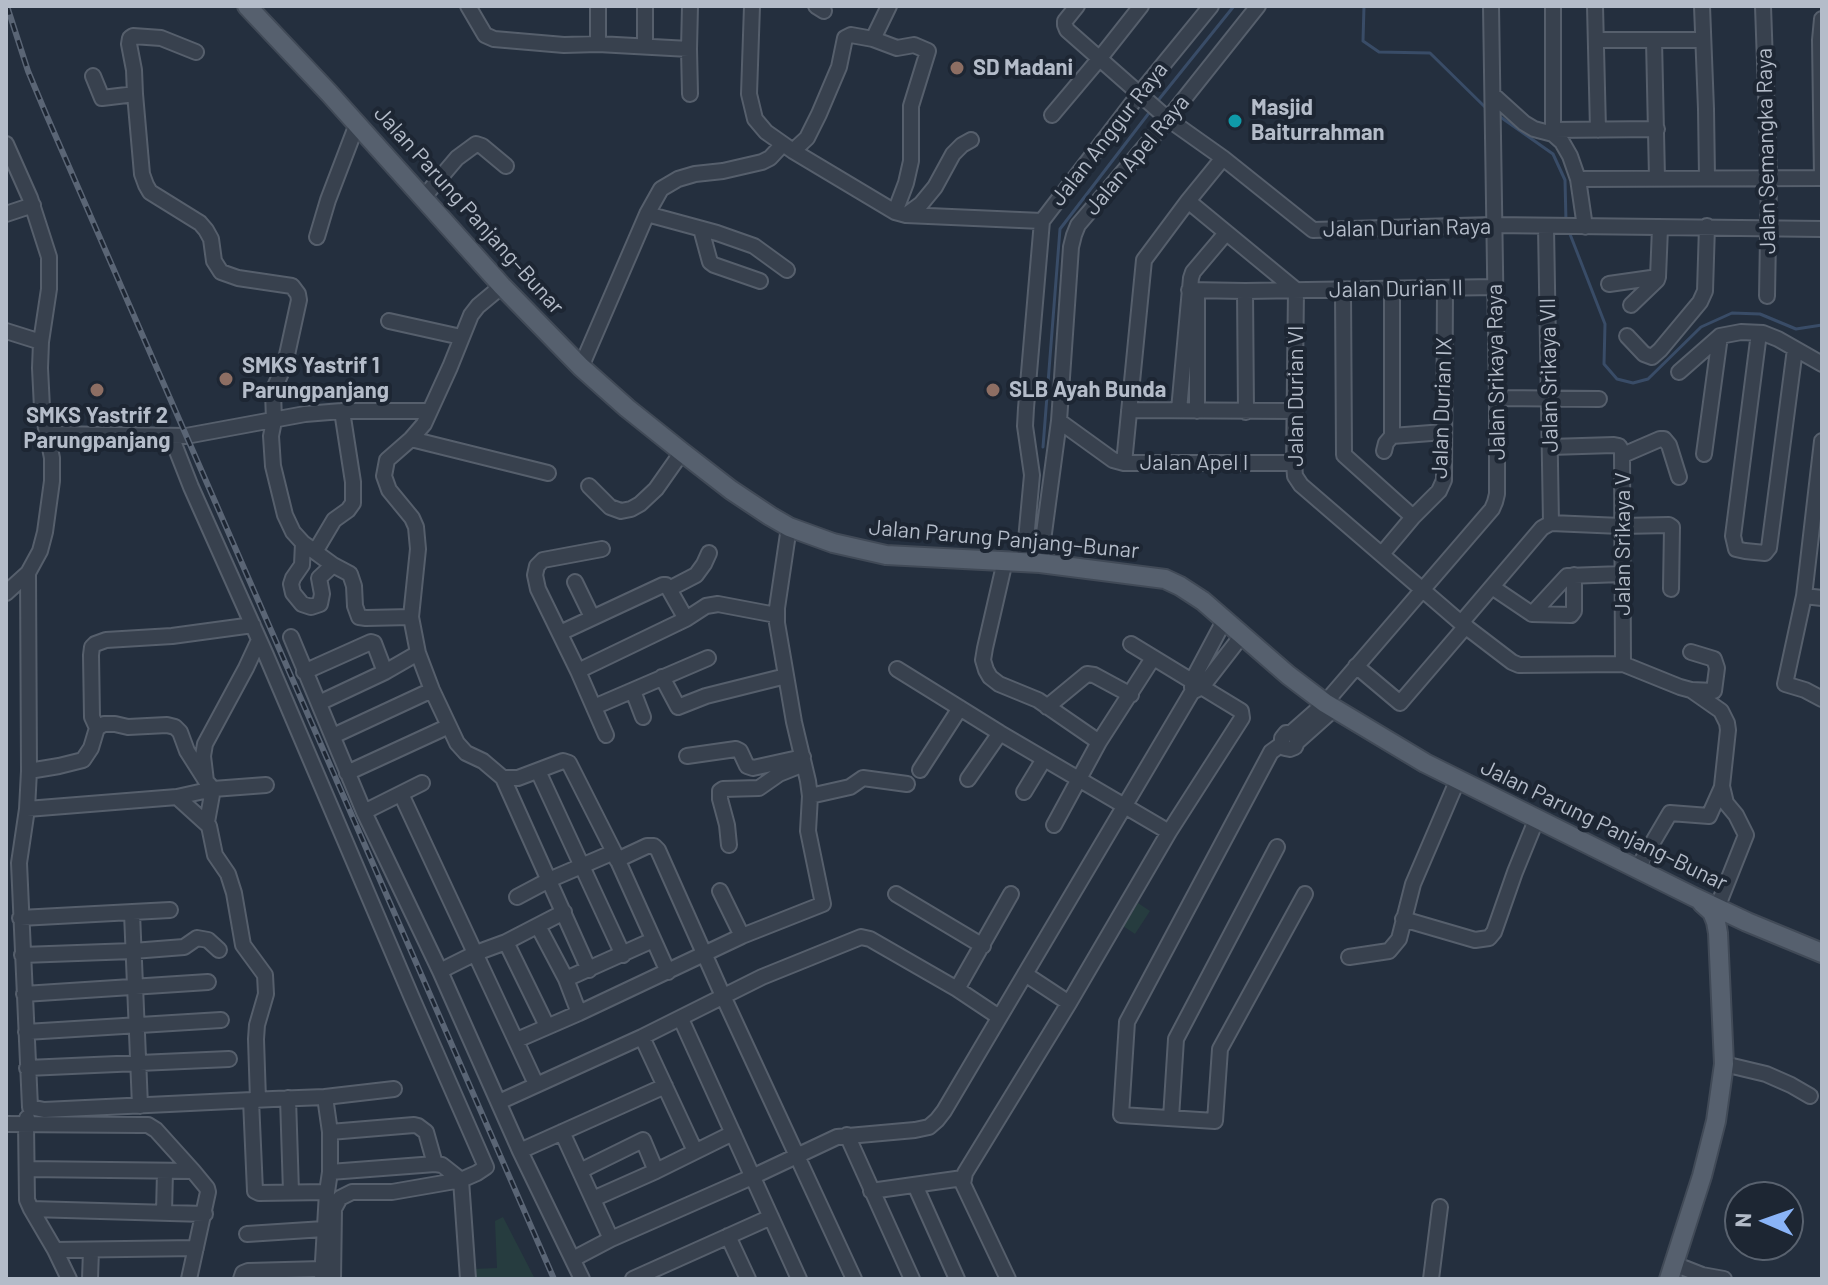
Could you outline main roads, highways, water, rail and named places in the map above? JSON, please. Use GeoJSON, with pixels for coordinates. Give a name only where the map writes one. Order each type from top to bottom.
{"type":"FeatureCollection","features":[{"type":"Feature","properties":{"kind":"main road","name":"Jalan Parung Panjang–Bunar"},"geometry":{"type":"LineString","coordinates":[[247,6],[502,286],[581,367],[627,408],[731,490],[789,527],[847,547],[886,555],[1032,562],[1165,579],[1180,586],[1225,619],[1288,675],[1329,706],[1425,763],[1747,922],[1820,947]]}},
{"type":"Feature","properties":{"kind":"main road"},"geometry":{"type":"LineString","coordinates":[[1672,1272],[1716,1121],[1724,1064],[1716,922],[1712,912],[1694,897]]}},
{"type":"Feature","properties":{"kind":"main road"},"geometry":{"type":"LineString","coordinates":[[1719,945],[1725,927],[1730,923],[1747,922]]}},
{"type":"Feature","properties":{"kind":"waterway"},"geometry":{"type":"LineString","coordinates":[[1156,103],[1234,6]]}},
{"type":"Feature","properties":{"kind":"waterway"},"geometry":{"type":"LineString","coordinates":[[1364,6],[1363,41],[1379,52],[1430,53],[1486,108]]}},
{"type":"Feature","properties":{"kind":"waterway"},"geometry":{"type":"LineString","coordinates":[[1043,447],[1060,229],[1152,109]]}},
{"type":"Feature","properties":{"kind":"waterway"},"geometry":{"type":"LineString","coordinates":[[1499,116],[1553,154],[1565,180],[1566,222]]}},
{"type":"Feature","properties":{"kind":"waterway"},"geometry":{"type":"LineString","coordinates":[[1568,229],[1605,324],[1604,364],[1617,379],[1633,383],[1648,379],[1701,327],[1732,313],[1760,314],[1796,329],[1822,325]]}},
{"type":"Feature","properties":{"kind":"railway"},"geometry":{"type":"LineString","coordinates":[[7,6],[46,114],[554,1279]]}},
{"type":"Feature","properties":{"kind":"place","name":"SD Madani"},"geometry":{"type":"Point","coordinates":[957,68]}},
{"type":"Feature","properties":{"kind":"place","name":"Masjid Baiturrahman"},"geometry":{"type":"Point","coordinates":[1235,121]}},
{"type":"Feature","properties":{"kind":"place","name":"SMKS Yastrif 1 Parungpanjang"},"geometry":{"type":"Point","coordinates":[226,379]}},
{"type":"Feature","properties":{"kind":"place","name":"SMKS Yastrif 2 Parungpanjang"},"geometry":{"type":"Point","coordinates":[97,390]}},
{"type":"Feature","properties":{"kind":"place","name":"SLB Ayah Bunda"},"geometry":{"type":"Point","coordinates":[993,390]}}]}
